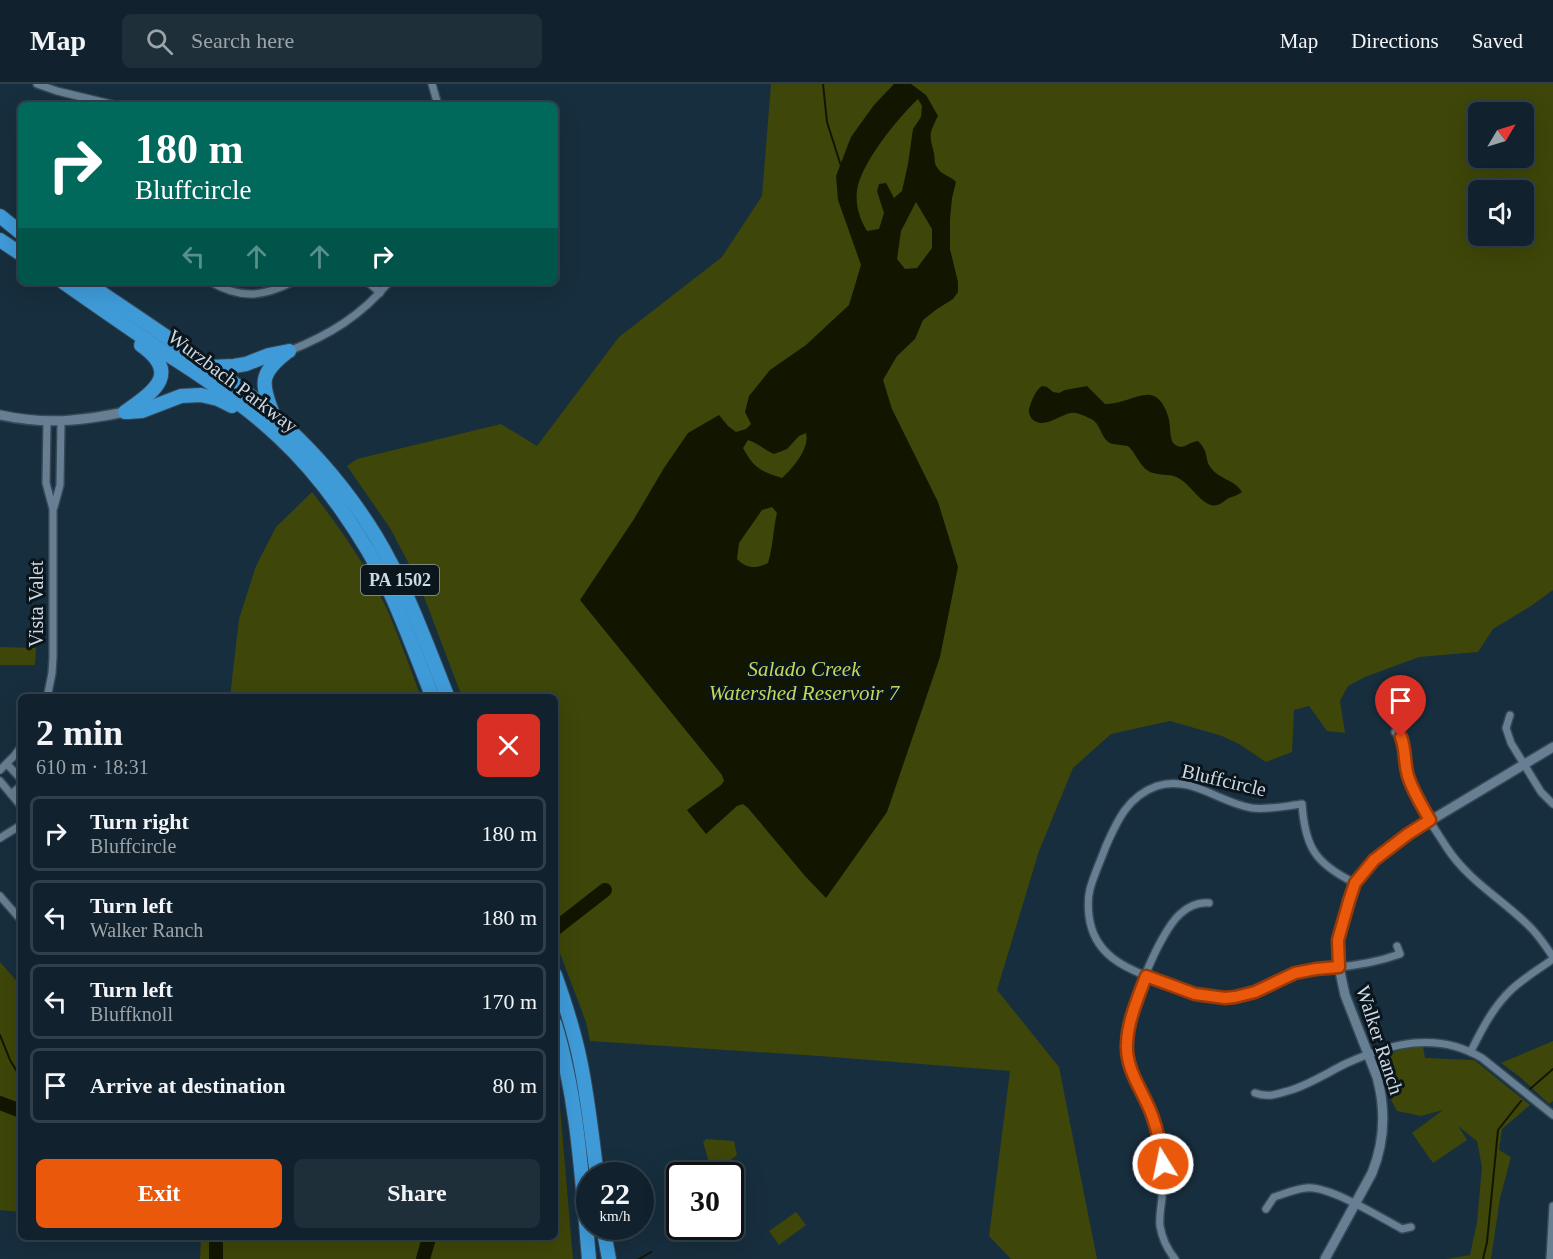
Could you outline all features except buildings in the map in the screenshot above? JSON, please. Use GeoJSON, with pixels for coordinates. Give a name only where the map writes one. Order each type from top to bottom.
{"type":"FeatureCollection","features":[{"type":"Feature","properties":{"kind":"highway"},"geometry":{"type":"LineString","coordinates":[[0,216],[18,231]]}},
{"type":"Feature","properties":{"kind":"highway"},"geometry":{"type":"LineString","coordinates":[[0,225],[18,246]]}},
{"type":"Feature","properties":{"kind":"highway"},"geometry":{"type":"LineString","coordinates":[[0,240],[18,249]]}},
{"type":"Feature","properties":{"kind":"highway"},"geometry":{"type":"LineString","coordinates":[[56,285],[149,351],[160,364],[162,376],[158,385],[125,412]]}},
{"type":"Feature","properties":{"kind":"highway","name":"Wurzbach Parkway"},"geometry":{"type":"LineString","coordinates":[[67,285],[206,379],[259,420],[326,478],[359,512],[376,536],[402,584],[446,694]]}},
{"type":"Feature","properties":{"kind":"highway","name":"Wurzbach Parkway"},"geometry":{"type":"LineString","coordinates":[[90,285],[238,386],[309,448],[390,592],[431,694]]}},
{"type":"Feature","properties":{"kind":"highway"},"geometry":{"type":"LineString","coordinates":[[211,368],[246,364],[269,355],[289,351]]}},
{"type":"Feature","properties":{"kind":"highway"},"geometry":{"type":"LineString","coordinates":[[274,416],[264,384],[267,373],[274,362],[289,351]]}},
{"type":"Feature","properties":{"kind":"highway"},"geometry":{"type":"LineString","coordinates":[[125,412],[142,411],[181,396],[201,394],[218,399],[259,420]]}},
{"type":"Feature","properties":{"kind":"highway"},"geometry":{"type":"LineString","coordinates":[[558,984],[580,1060],[595,1162]]}},
{"type":"Feature","properties":{"kind":"highway"},"geometry":{"type":"LineString","coordinates":[[558,1035],[566,1066],[579,1148],[589,1259]]}},
{"type":"Feature","properties":{"kind":"highway"},"geometry":{"type":"LineString","coordinates":[[605,1240],[609,1259]]}},
{"type":"Feature","properties":{"kind":"street"},"geometry":{"type":"LineString","coordinates":[[37,84],[91,102]]}},
{"type":"Feature","properties":{"kind":"street"},"geometry":{"type":"LineString","coordinates":[[432,84],[437,102]]}},
{"type":"Feature","properties":{"kind":"street"},"geometry":{"type":"LineString","coordinates":[[217,285],[229,291],[252,294],[276,290],[286,285]]}},
{"type":"Feature","properties":{"kind":"street"},"geometry":{"type":"LineString","coordinates":[[371,285],[380,293]]}},
{"type":"Feature","properties":{"kind":"street"},"geometry":{"type":"LineString","coordinates":[[289,351],[333,330],[362,310],[386,285]]}},
{"type":"Feature","properties":{"kind":"street"},"geometry":{"type":"LineString","coordinates":[[0,415],[19,419],[61,422],[125,412]]}},
{"type":"Feature","properties":{"kind":"street","name":"Vista Valet"},"geometry":{"type":"LineString","coordinates":[[46,421],[46,483],[53,509],[53,657],[48,694]]}},
{"type":"Feature","properties":{"kind":"street","name":"Vista Valet"},"geometry":{"type":"LineString","coordinates":[[53,509],[60,485],[61,422]]}},
{"type":"Feature","properties":{"kind":"street"},"geometry":{"type":"LineString","coordinates":[[1510,716],[1506,728],[1508,736],[1541,792],[1553,804]]}},
{"type":"Feature","properties":{"kind":"street"},"geometry":{"type":"LineString","coordinates":[[1395,732],[1401,737],[1412,786],[1448,850],[1474,880],[1529,926],[1553,958],[1523,980],[1500,1001],[1482,1028],[1471,1051]]}},
{"type":"Feature","properties":{"kind":"street","name":"Walker Ranch"},"geometry":{"type":"LineString","coordinates":[[1324,1259],[1372,1173],[1383,1132],[1381,1090],[1345,995],[1339,967],[1338,940],[1355,883],[1374,860],[1408,834],[1553,747]]}},
{"type":"Feature","properties":{"kind":"street"},"geometry":{"type":"LineString","coordinates":[[0,770],[18,751]]}},
{"type":"Feature","properties":{"kind":"street"},"geometry":{"type":"LineString","coordinates":[[7,764],[18,776]]}},
{"type":"Feature","properties":{"kind":"street"},"geometry":{"type":"LineString","coordinates":[[0,781],[18,802]]}},
{"type":"Feature","properties":{"kind":"street","name":"Bluffcircle"},"geometry":{"type":"LineString","coordinates":[[1355,883],[1337,874],[1317,856],[1306,837],[1302,804],[1254,808],[1240,805],[1191,785],[1173,784],[1158,786],[1134,799],[1124,811],[1116,824],[1089,891],[1088,907],[1093,933],[1102,949],[1118,963],[1195,994],[1225,998],[1255,992],[1295,973],[1375,962],[1400,954],[1398,946]]}},
{"type":"Feature","properties":{"kind":"street"},"geometry":{"type":"LineString","coordinates":[[11,794],[18,788]]}},
{"type":"Feature","properties":{"kind":"street"},"geometry":{"type":"LineString","coordinates":[[0,838],[18,827]]}},
{"type":"Feature","properties":{"kind":"street"},"geometry":{"type":"LineString","coordinates":[[0,896],[18,917]]}},
{"type":"Feature","properties":{"kind":"street"},"geometry":{"type":"LineString","coordinates":[[1175,1259],[1162,1236],[1160,1223],[1164,1180],[1161,1151],[1153,1117],[1131,1070],[1127,1053],[1128,1028],[1146,976],[1163,937],[1174,920],[1193,906],[1209,903]]}},
{"type":"Feature","properties":{"kind":"street"},"geometry":{"type":"LineString","coordinates":[[1255,1093],[1265,1096],[1296,1088],[1368,1054],[1406,1043],[1423,1041],[1445,1043],[1471,1051],[1553,1115]]}},
{"type":"Feature","properties":{"kind":"street"},"geometry":{"type":"LineString","coordinates":[[1266,1209],[1274,1197],[1306,1188],[1321,1188],[1402,1229],[1410,1227]]}},
{"type":"Feature","properties":{"kind":"street"},"geometry":{"type":"LineString","coordinates":[[1551,1254],[1553,1206]]}},
{"type":"Feature","properties":{"kind":"green space"},"geometry":{"type":"Polygon","coordinates":[[[771,84],[1553,84],[1553,590],[1493,629],[1478,652],[1419,657],[1365,677],[1348,686],[1340,701],[1345,733],[1327,731],[1309,706],[1294,710],[1292,752],[1266,762],[1222,736],[1170,721],[1111,734],[1073,768],[1039,851],[997,990],[1059,1067],[1097,1259],[1011,1259],[989,1236],[1010,1071],[590,1041],[586,1022],[558,948],[558,694],[461,694],[418,581],[390,528],[347,466],[357,459],[501,424],[537,446],[619,337],[722,257],[762,196],[771,84]]]}},
{"type":"Feature","properties":{"kind":"green space"},"geometry":{"type":"Polygon","coordinates":[[[312,492],[345,536],[374,583],[390,616],[420,694],[230,694],[239,619],[256,566],[276,527],[312,492]]]}},
{"type":"Feature","properties":{"kind":"green space"},"geometry":{"type":"Polygon","coordinates":[[[0,647],[36,648],[35,665],[0,665],[0,647]]]}},
{"type":"Feature","properties":{"kind":"green space"},"geometry":{"type":"Polygon","coordinates":[[[0,962],[18,983],[18,1212],[0,1210],[0,962]]]}},
{"type":"Feature","properties":{"kind":"green space"},"geometry":{"type":"Polygon","coordinates":[[[1553,1041],[1553,1101],[1549,1104],[1501,1063],[1553,1041]]]}},
{"type":"Feature","properties":{"kind":"green space"},"geometry":{"type":"Polygon","coordinates":[[[1423,1046],[1425,1058],[1474,1060],[1530,1105],[1502,1129],[1499,1150],[1511,1157],[1500,1198],[1491,1259],[1446,1259],[1470,1255],[1477,1222],[1482,1167],[1477,1141],[1458,1126],[1467,1140],[1433,1163],[1412,1133],[1443,1110],[1421,1116],[1397,1111],[1389,1096],[1378,1059],[1404,1048],[1423,1046]]]}},
{"type":"Feature","properties":{"kind":"green space"},"geometry":{"type":"Polygon","coordinates":[[[558,1099],[573,1259],[200,1259],[201,1240],[558,1240],[558,1099]]]}},
{"type":"Feature","properties":{"kind":"green space"},"geometry":{"type":"Polygon","coordinates":[[[705,1139],[734,1141],[737,1155],[728,1162],[709,1162],[703,1141],[705,1139]]]}},
{"type":"Feature","properties":{"kind":"green space"},"geometry":{"type":"Polygon","coordinates":[[[796,1212],[806,1225],[779,1245],[769,1231],[796,1212]]]}},
{"type":"Feature","properties":{"kind":"water","name":"Salado Creek Watershed Reservoir 7"},"geometry":{"type":"Polygon","coordinates":[[[894,84],[911,84],[926,95],[938,116],[931,134],[935,164],[941,172],[956,182],[950,219],[950,249],[958,282],[958,292],[953,299],[923,320],[915,339],[897,356],[883,380],[892,409],[938,502],[958,567],[940,657],[887,812],[826,898],[743,804],[737,806],[706,834],[687,810],[721,785],[724,781],[722,775],[580,600],[688,433],[719,415],[736,432],[746,429],[751,424],[745,412],[749,396],[770,370],[806,345],[849,305],[861,265],[838,200],[836,176],[851,137],[874,105],[894,84]],[[918,99],[872,155],[860,180],[857,206],[867,231],[879,229],[884,213],[877,191],[879,184],[886,183],[894,198],[902,191],[913,129],[921,117],[922,106],[918,99]],[[916,202],[901,231],[897,259],[905,269],[917,268],[932,248],[932,229],[916,202]],[[806,433],[799,436],[787,449],[774,454],[748,440],[743,448],[758,468],[782,478],[803,451],[807,439],[806,433]],[[772,507],[762,510],[739,543],[737,559],[748,566],[764,565],[768,563],[770,557],[777,513],[772,507]]]}},
{"type":"Feature","properties":{"kind":"water"},"geometry":{"type":"Polygon","coordinates":[[[1042,386],[1059,393],[1087,386],[1105,404],[1142,395],[1156,397],[1163,404],[1168,416],[1173,443],[1183,447],[1198,441],[1204,449],[1211,468],[1242,492],[1219,504],[1212,505],[1202,500],[1177,477],[1149,471],[1128,446],[1109,442],[1096,423],[1089,418],[1071,413],[1046,422],[1036,422],[1032,419],[1029,409],[1034,395],[1042,386]]]}},
{"type":"Feature","properties":{"kind":"waterway"},"geometry":{"type":"LineString","coordinates":[[823,84],[827,122],[841,166]]}},
{"type":"Feature","properties":{"kind":"waterway"},"geometry":{"type":"LineString","coordinates":[[558,927],[605,890]]}},
{"type":"Feature","properties":{"kind":"waterway"},"geometry":{"type":"LineString","coordinates":[[0,1035],[18,1073]]}},
{"type":"Feature","properties":{"kind":"waterway"},"geometry":{"type":"LineString","coordinates":[[1530,1089],[1553,1069]]}},
{"type":"Feature","properties":{"kind":"waterway"},"geometry":{"type":"LineString","coordinates":[[1483,1259],[1487,1242],[1498,1130],[1521,1101]]}},
{"type":"Feature","properties":{"kind":"waterway"},"geometry":{"type":"LineString","coordinates":[[0,1103],[18,1110]]}},
{"type":"Feature","properties":{"kind":"waterway"},"geometry":{"type":"LineString","coordinates":[[216,1240],[216,1259]]}},
{"type":"Feature","properties":{"kind":"waterway"},"geometry":{"type":"LineString","coordinates":[[423,1259],[428,1240]]}},
{"type":"Feature","properties":{"kind":"waterway"},"geometry":{"type":"LineString","coordinates":[[639,1259],[651,1252]]}},
{"type":"Feature","properties":{"kind":"route"},"geometry":{"type":"LineString","coordinates":[[1163,1164],[1153,1117],[1131,1070],[1126,1045],[1130,1020],[1146,976],[1205,997],[1225,998],[1255,992],[1285,977],[1306,970],[1339,967],[1338,940],[1355,883],[1374,860],[1430,820],[1408,777],[1401,737]]}}]}
